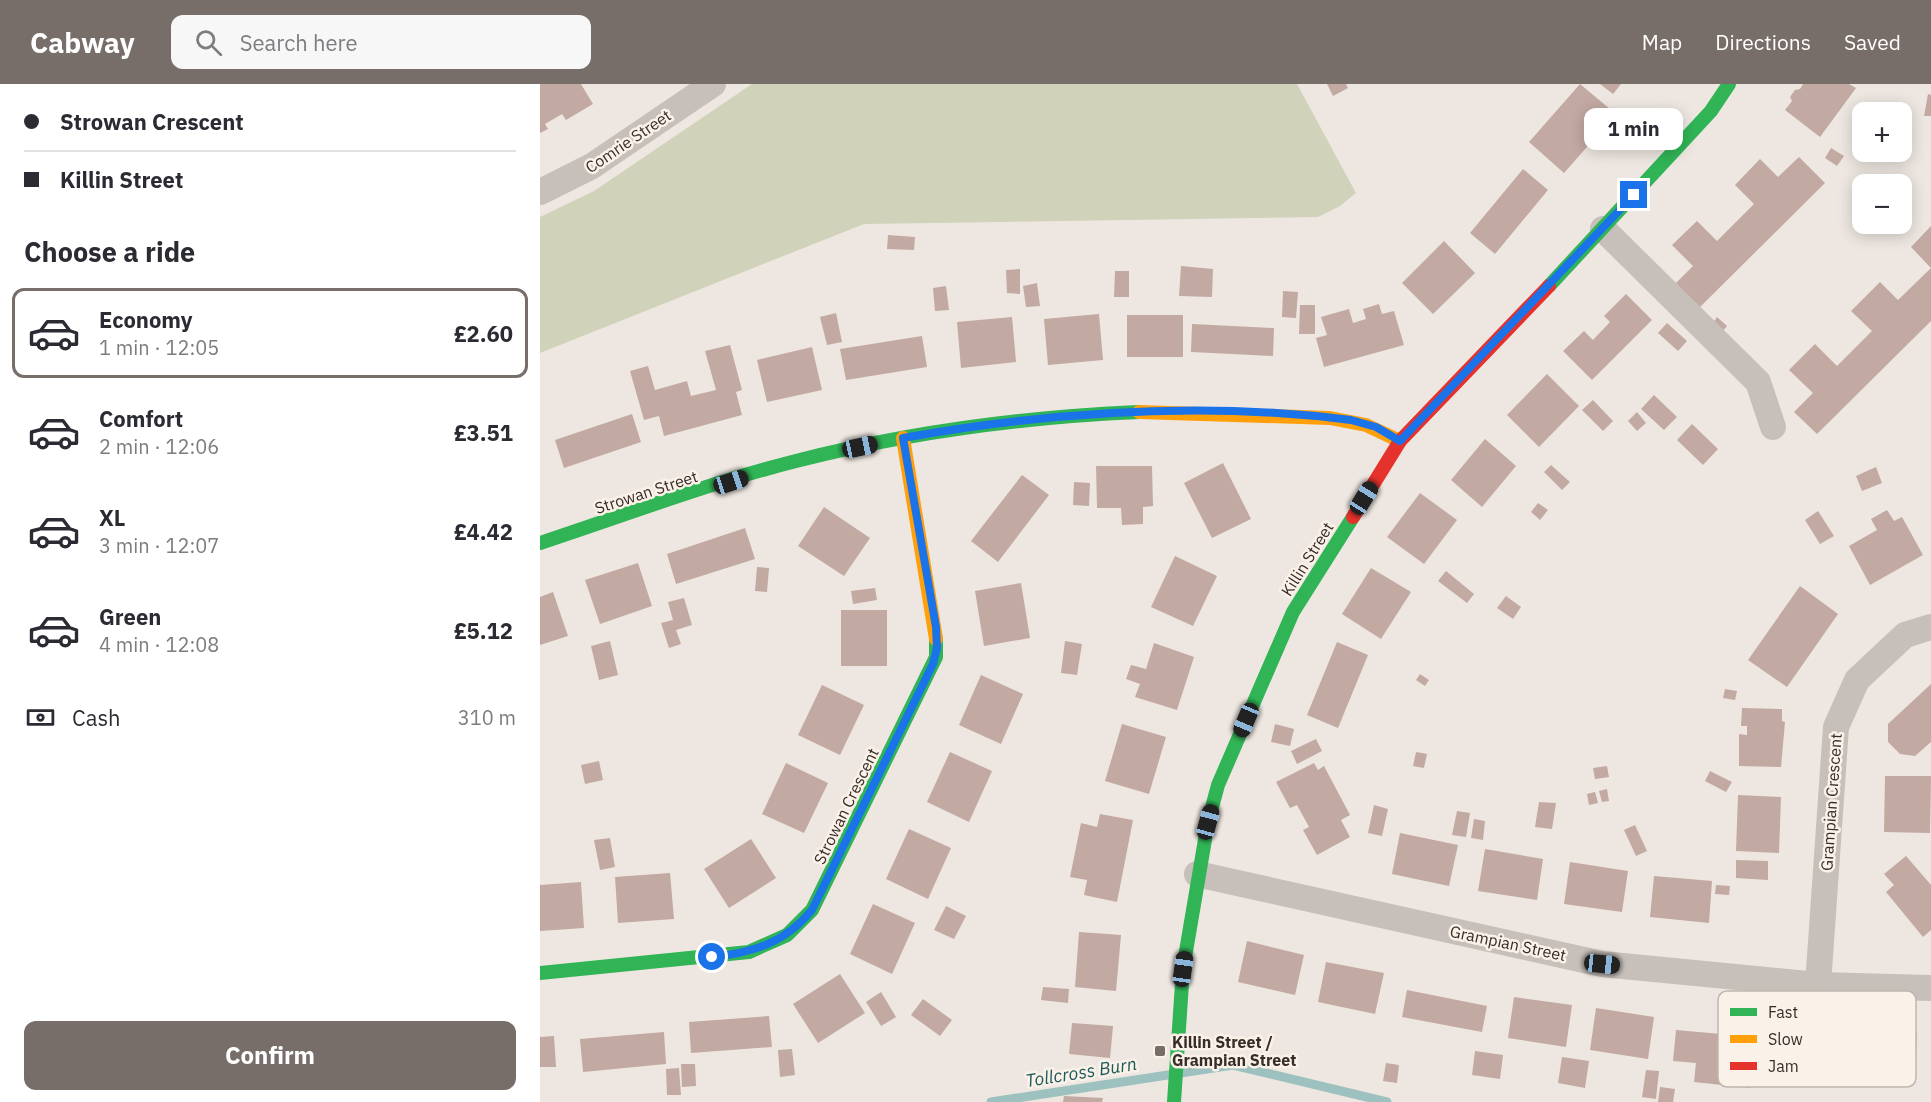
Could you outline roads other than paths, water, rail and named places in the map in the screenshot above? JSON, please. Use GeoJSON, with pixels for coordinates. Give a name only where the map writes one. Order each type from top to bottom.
{"type":"FeatureCollection","features":[{"type":"Feature","properties":{"kind":"street","name":"Comrie Street"},"geometry":{"type":"LineString","coordinates":[[540,192],[592,166],[713,84]]}},
{"type":"Feature","properties":{"kind":"street","name":"Killin Street"},"geometry":{"type":"LineString","coordinates":[[1174,1101],[1183,969],[1197,874],[1218,785],[1293,612],[1400,441],[1603,229],[1711,111],[1729,84]]}},
{"type":"Feature","properties":{"kind":"street"},"geometry":{"type":"LineString","coordinates":[[1603,229],[1758,382],[1773,427]]}},
{"type":"Feature","properties":{"kind":"street","name":"Strowan Street"},"geometry":{"type":"LineString","coordinates":[[540,543],[795,461],[903,438],[1050,418],[1179,411],[1329,417],[1366,423],[1400,441]]}},
{"type":"Feature","properties":{"kind":"street","name":"Strowan Crescent"},"geometry":{"type":"LineString","coordinates":[[540,973],[749,952],[787,935],[812,910],[936,657],[936,627],[903,438]]}},
{"type":"Feature","properties":{"kind":"street","name":"Grampian Crescent"},"geometry":{"type":"LineString","coordinates":[[1818,985],[1836,727],[1857,680],[1905,634],[1931,627]]}},
{"type":"Feature","properties":{"kind":"street","name":"Grampian Street"},"geometry":{"type":"LineString","coordinates":[[1197,874],[1602,964],[1818,985],[1931,988]]}},
{"type":"Feature","properties":{"kind":"waterway","name":"Tollcross Burn"},"geometry":{"type":"LineString","coordinates":[[991,1102],[1233,1065],[1387,1102]]}},
{"type":"Feature","properties":{"kind":"place","name":"Killin Street / Grampian Street"},"geometry":{"type":"Point","coordinates":[1160,1051]}}]}
